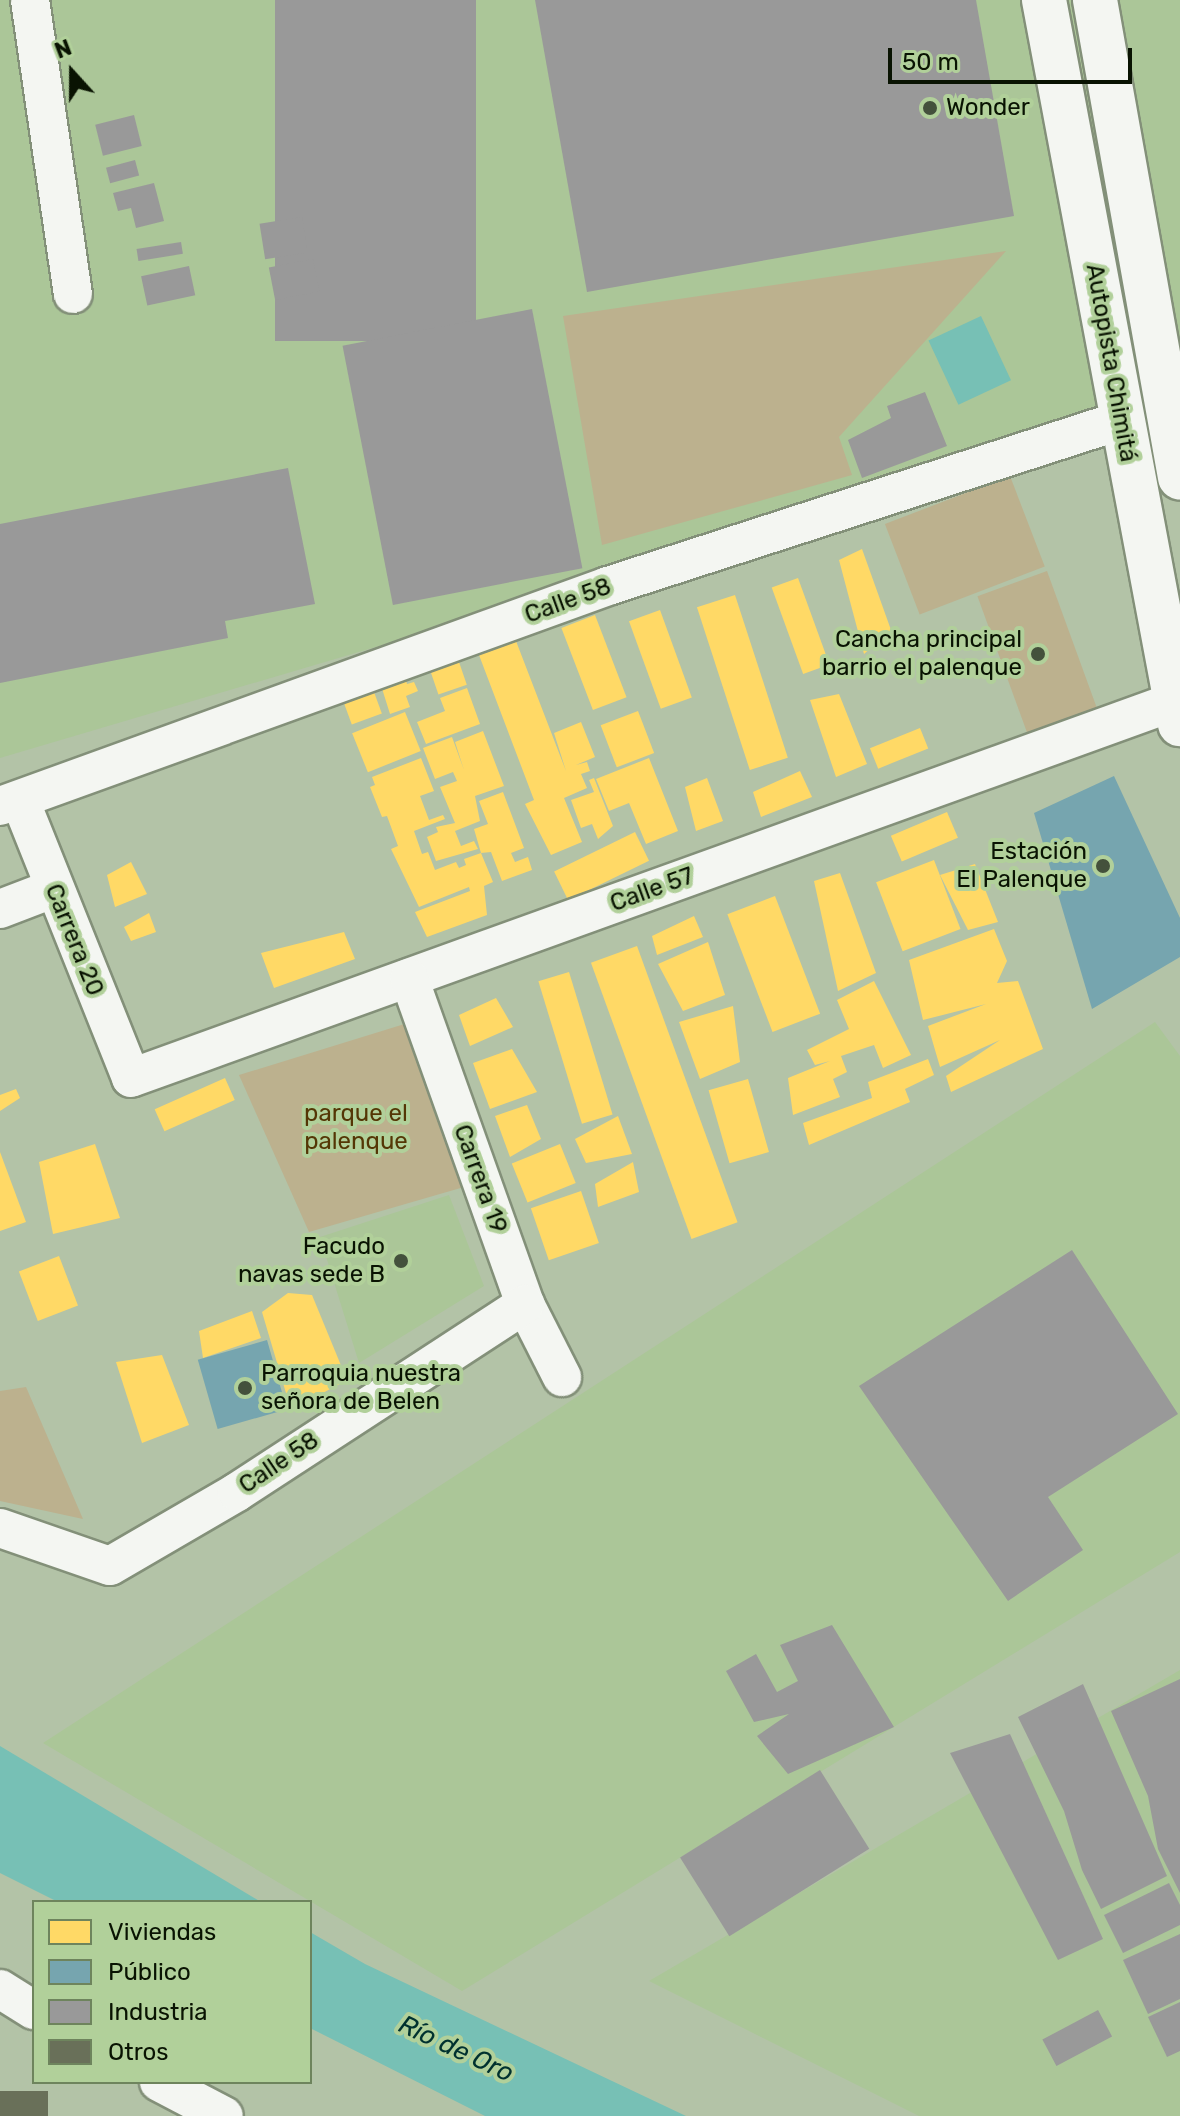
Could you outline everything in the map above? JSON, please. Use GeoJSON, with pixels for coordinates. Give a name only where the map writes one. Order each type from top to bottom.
{"type":"FeatureCollection","features":[{"type":"Feature","properties":{"kind":"highway","name":"Autopista Chimitá"},"geometry":{"type":"LineString","coordinates":[[1044,0],[1177,713]]}},
{"type":"Feature","properties":{"kind":"highway","name":"Autopista Chimitá"},"geometry":{"type":"LineString","coordinates":[[1095,0],[1180,478]]}},
{"type":"Feature","properties":{"kind":"street"},"geometry":{"type":"LineString","coordinates":[[30,0],[73,294]]}},
{"type":"Feature","properties":{"kind":"street","name":"Calle 58"},"geometry":{"type":"LineString","coordinates":[[10,803],[608,586],[1122,420]]}},
{"type":"Feature","properties":{"kind":"street","name":"Calle 57"},"geometry":{"type":"LineString","coordinates":[[131,1078],[409,978],[1177,713]]}},
{"type":"Feature","properties":{"kind":"street","name":"Carrera 20"},"geometry":{"type":"LineString","coordinates":[[10,803],[52,889],[131,1078]]}},
{"type":"Feature","properties":{"kind":"street"},"geometry":{"type":"LineString","coordinates":[[0,909],[52,889]]}},
{"type":"Feature","properties":{"kind":"street","name":"Carrera 19"},"geometry":{"type":"LineString","coordinates":[[409,978],[525,1304],[562,1377]]}},
{"type":"Feature","properties":{"kind":"street","name":"Calle 58"},"geometry":{"type":"LineString","coordinates":[[0,1528],[110,1566],[237,1492],[525,1304]]}},
{"type":"Feature","properties":{"kind":"street"},"geometry":{"type":"LineString","coordinates":[[0,1989],[32,2009]]}},
{"type":"Feature","properties":{"kind":"street"},"geometry":{"type":"LineString","coordinates":[[163,2084],[224,2116]]}},
{"type":"Feature","properties":{"kind":"shaded area"},"geometry":{"type":"Polygon","coordinates":[[[0,0],[1180,0],[1180,409],[0,758],[0,0]]]}},
{"type":"Feature","properties":{"kind":"shaded area"},"geometry":{"type":"Polygon","coordinates":[[[1155,1022],[1180,1056],[1180,1552],[462,1991],[43,1743],[1155,1022]]]}},
{"type":"Feature","properties":{"kind":"shaded area","name":"Facudo navas sede B"},"geometry":{"type":"Polygon","coordinates":[[[449,1195],[484,1286],[359,1363],[320,1237],[449,1195]]]}},
{"type":"Feature","properties":{"kind":"shaded area"},"geometry":{"type":"Polygon","coordinates":[[[1180,1670],[1180,2116],[919,2116],[649,1981],[1180,1670]]]}},
{"type":"Feature","properties":{"kind":"green space"},"geometry":{"type":"Polygon","coordinates":[[[1006,251],[839,437],[852,475],[602,545],[563,316],[1006,251]]]}},
{"type":"Feature","properties":{"kind":"green space"},"geometry":{"type":"Polygon","coordinates":[[[1010,476],[1045,567],[920,615],[885,524],[1010,476]]]}},
{"type":"Feature","properties":{"kind":"green space","name":"Cancha principal barrio el palenque"},"geometry":{"type":"Polygon","coordinates":[[[1047,571],[1099,715],[1030,740],[977,596],[1047,571]]]}},
{"type":"Feature","properties":{"kind":"green space","name":"parque el palenque"},"geometry":{"type":"Polygon","coordinates":[[[411,1022],[464,1187],[309,1232],[239,1075],[411,1022]]]}},
{"type":"Feature","properties":{"kind":"green space"},"geometry":{"type":"Polygon","coordinates":[[[26,1387],[83,1519],[0,1501],[0,1391],[26,1387]]]}},
{"type":"Feature","properties":{"kind":"water"},"geometry":{"type":"Polygon","coordinates":[[[981,316],[1011,380],[958,405],[928,341],[981,316]]]}},
{"type":"Feature","properties":{"kind":"water"},"geometry":{"type":"Polygon","coordinates":[[[0,1746],[258,1900],[54,1900],[0,1873],[0,1746]]]}},
{"type":"Feature","properties":{"kind":"water","name":"Río de Oro"},"geometry":{"type":"Polygon","coordinates":[[[312,1933],[365,1964],[686,2116],[485,2116],[312,2029],[312,1933]]]}},
{"type":"Feature","properties":{"kind":"building: Viviendas"},"geometry":{"type":"Polygon","coordinates":[[[862,549],[891,630],[864,654],[839,560],[862,549]]]}},
{"type":"Feature","properties":{"kind":"building: Viviendas"},"geometry":{"type":"Polygon","coordinates":[[[798,578],[829,664],[803,674],[772,588],[798,578]]]}},
{"type":"Feature","properties":{"kind":"building: Viviendas"},"geometry":{"type":"Polygon","coordinates":[[[735,595],[788,758],[750,770],[697,607],[735,595]]]}},
{"type":"Feature","properties":{"kind":"building: Viviendas"},"geometry":{"type":"Polygon","coordinates":[[[660,610],[692,697],[661,709],[629,621],[660,610]]]}},
{"type":"Feature","properties":{"kind":"building: Viviendas"},"geometry":{"type":"Polygon","coordinates":[[[595,615],[627,697],[593,710],[561,628],[595,615]]]}},
{"type":"Feature","properties":{"kind":"building: Viviendas"},"geometry":{"type":"Polygon","coordinates":[[[516,641],[566,771],[554,733],[581,722],[595,757],[576,765],[587,762],[590,771],[581,774],[587,788],[564,798],[582,842],[551,855],[525,804],[534,800],[479,655],[516,641]]]}},
{"type":"Feature","properties":{"kind":"building: Viviendas"},"geometry":{"type":"Polygon","coordinates":[[[459,662],[467,685],[438,694],[431,672],[459,662]]]}},
{"type":"Feature","properties":{"kind":"building: Viviendas"},"geometry":{"type":"Polygon","coordinates":[[[403,670],[407,684],[414,682],[418,691],[406,696],[410,707],[390,714],[379,679],[403,670]]]}},
{"type":"Feature","properties":{"kind":"building: Viviendas"},"geometry":{"type":"Polygon","coordinates":[[[467,688],[480,724],[426,744],[417,722],[445,711],[440,698],[467,688]]]}},
{"type":"Feature","properties":{"kind":"building: Viviendas"},"geometry":{"type":"Polygon","coordinates":[[[374,692],[382,714],[352,725],[344,703],[374,692]]]}},
{"type":"Feature","properties":{"kind":"building: Viviendas"},"geometry":{"type":"Polygon","coordinates":[[[839,694],[867,764],[836,777],[810,700],[839,694]]]}},
{"type":"Feature","properties":{"kind":"building: Viviendas"},"geometry":{"type":"Polygon","coordinates":[[[638,711],[654,753],[617,767],[601,725],[638,711]]]}},
{"type":"Feature","properties":{"kind":"building: Viviendas"},"geometry":{"type":"Polygon","coordinates":[[[405,712],[421,751],[368,772],[352,733],[405,712]]]}},
{"type":"Feature","properties":{"kind":"building: Viviendas"},"geometry":{"type":"Polygon","coordinates":[[[920,728],[928,748],[878,769],[870,748],[920,728]]]}},
{"type":"Feature","properties":{"kind":"building: Viviendas"},"geometry":{"type":"Polygon","coordinates":[[[483,731],[504,786],[475,796],[480,821],[455,831],[461,846],[474,841],[478,849],[436,861],[427,837],[438,832],[436,827],[455,823],[440,787],[457,781],[453,772],[435,779],[423,748],[452,737],[464,770],[455,742],[483,731]]]}},
{"type":"Feature","properties":{"kind":"building: Viviendas"},"geometry":{"type":"Polygon","coordinates":[[[421,758],[434,791],[420,796],[429,820],[443,815],[445,819],[414,831],[422,854],[428,852],[435,870],[456,862],[459,868],[466,865],[464,859],[481,853],[493,882],[484,886],[487,915],[427,937],[415,912],[470,891],[469,887],[419,907],[391,849],[398,846],[387,816],[382,817],[370,787],[375,785],[372,777],[421,758]]]}},
{"type":"Feature","properties":{"kind":"building: Viviendas"},"geometry":{"type":"Polygon","coordinates":[[[649,758],[678,831],[646,844],[629,803],[609,811],[596,779],[649,758]]]}},
{"type":"Feature","properties":{"kind":"building: Viviendas"},"geometry":{"type":"Polygon","coordinates":[[[800,771],[812,797],[761,817],[753,792],[800,771]]]}},
{"type":"Feature","properties":{"kind":"building: Viviendas"},"geometry":{"type":"Polygon","coordinates":[[[594,778],[613,826],[598,839],[592,824],[581,828],[571,800],[594,792],[589,780],[594,778]]]}},
{"type":"Feature","properties":{"kind":"building: Viviendas"},"geometry":{"type":"Polygon","coordinates":[[[707,778],[723,821],[696,831],[685,787],[707,778]]]}},
{"type":"Feature","properties":{"kind":"building: Viviendas"},"geometry":{"type":"Polygon","coordinates":[[[503,792],[524,848],[511,853],[515,862],[528,857],[532,870],[502,881],[491,852],[481,853],[474,829],[488,824],[479,801],[503,792]]]}},
{"type":"Feature","properties":{"kind":"building: Viviendas"},"geometry":{"type":"Polygon","coordinates":[[[947,812],[958,838],[902,862],[891,836],[947,812]]]}},
{"type":"Feature","properties":{"kind":"building: Viviendas"},"geometry":{"type":"Polygon","coordinates":[[[635,832],[649,861],[568,900],[554,871],[635,832]]]}},
{"type":"Feature","properties":{"kind":"building: Viviendas"},"geometry":{"type":"Polygon","coordinates":[[[934,860],[961,929],[903,951],[876,882],[934,860]]]}},
{"type":"Feature","properties":{"kind":"building: Viviendas"},"geometry":{"type":"Polygon","coordinates":[[[131,862],[147,894],[115,907],[107,875],[131,862]]]}},
{"type":"Feature","properties":{"kind":"building: Viviendas"},"geometry":{"type":"Polygon","coordinates":[[[975,864],[998,922],[968,930],[940,875],[975,864]]]}},
{"type":"Feature","properties":{"kind":"building: Viviendas"},"geometry":{"type":"Polygon","coordinates":[[[840,873],[876,973],[838,991],[814,881],[840,873]]]}},
{"type":"Feature","properties":{"kind":"building: Viviendas"},"geometry":{"type":"Polygon","coordinates":[[[775,896],[820,1014],[773,1032],[727,914],[775,896]]]}},
{"type":"Feature","properties":{"kind":"building: Viviendas"},"geometry":{"type":"Polygon","coordinates":[[[149,913],[156,932],[131,941],[124,927],[149,913]]]}},
{"type":"Feature","properties":{"kind":"building: Viviendas"},"geometry":{"type":"Polygon","coordinates":[[[694,916],[703,937],[657,955],[652,936],[694,916]]]}},
{"type":"Feature","properties":{"kind":"building: Viviendas"},"geometry":{"type":"Polygon","coordinates":[[[994,929],[1007,961],[997,983],[1018,981],[1043,1049],[951,1092],[946,1076],[1000,1040],[940,1067],[928,1026],[986,1004],[923,1020],[909,960],[994,929]]]}},
{"type":"Feature","properties":{"kind":"building: Viviendas"},"geometry":{"type":"Polygon","coordinates":[[[344,932],[355,959],[274,988],[261,953],[344,932]]]}},
{"type":"Feature","properties":{"kind":"building: Viviendas"},"geometry":{"type":"Polygon","coordinates":[[[708,942],[725,995],[683,1011],[658,964],[708,942]]]}},
{"type":"Feature","properties":{"kind":"building: Viviendas"},"geometry":{"type":"Polygon","coordinates":[[[637,946],[738,1222],[692,1239],[591,963],[637,946]]]}},
{"type":"Feature","properties":{"kind":"building: Viviendas"},"geometry":{"type":"Polygon","coordinates":[[[569,972],[613,1114],[582,1124],[538,981],[569,972]]]}},
{"type":"Feature","properties":{"kind":"building: Viviendas"},"geometry":{"type":"Polygon","coordinates":[[[874,981],[911,1055],[883,1068],[874,1045],[841,1056],[847,1072],[833,1079],[840,1097],[793,1115],[788,1078],[830,1061],[815,1065],[807,1050],[849,1029],[837,1000],[874,981]]]}},
{"type":"Feature","properties":{"kind":"building: Viviendas"},"geometry":{"type":"Polygon","coordinates":[[[496,998],[513,1027],[470,1046],[459,1015],[496,998]]]}},
{"type":"Feature","properties":{"kind":"building: Viviendas"},"geometry":{"type":"Polygon","coordinates":[[[733,1006],[740,1062],[700,1079],[679,1022],[733,1006]]]}},
{"type":"Feature","properties":{"kind":"building: Viviendas"},"geometry":{"type":"Polygon","coordinates":[[[512,1049],[537,1092],[490,1109],[473,1063],[512,1049]]]}},
{"type":"Feature","properties":{"kind":"building: Viviendas"},"geometry":{"type":"Polygon","coordinates":[[[928,1059],[934,1075],[905,1089],[910,1102],[809,1145],[803,1123],[872,1098],[868,1082],[928,1059]]]}},
{"type":"Feature","properties":{"kind":"building: Viviendas"},"geometry":{"type":"Polygon","coordinates":[[[225,1078],[235,1100],[164,1131],[155,1109],[225,1078]]]}},
{"type":"Feature","properties":{"kind":"building: Viviendas"},"geometry":{"type":"Polygon","coordinates":[[[748,1079],[769,1152],[730,1163],[709,1090],[748,1079]]]}},
{"type":"Feature","properties":{"kind":"building: Viviendas"},"geometry":{"type":"Polygon","coordinates":[[[16,1089],[20,1098],[0,1111],[0,1095],[16,1089]]]}},
{"type":"Feature","properties":{"kind":"building: Viviendas"},"geometry":{"type":"Polygon","coordinates":[[[527,1105],[541,1139],[510,1157],[495,1116],[527,1105]]]}},
{"type":"Feature","properties":{"kind":"building: Viviendas"},"geometry":{"type":"Polygon","coordinates":[[[618,1116],[632,1154],[586,1163],[575,1139],[618,1116]]]}},
{"type":"Feature","properties":{"kind":"building: Viviendas"},"geometry":{"type":"Polygon","coordinates":[[[95,1144],[120,1218],[53,1234],[39,1162],[95,1144]]]}},
{"type":"Feature","properties":{"kind":"building: Viviendas"},"geometry":{"type":"Polygon","coordinates":[[[560,1144],[576,1183],[528,1202],[512,1163],[560,1144]]]}},
{"type":"Feature","properties":{"kind":"building: Viviendas"},"geometry":{"type":"Polygon","coordinates":[[[0,1152],[26,1222],[0,1231],[0,1152]]]}},
{"type":"Feature","properties":{"kind":"building: Viviendas"},"geometry":{"type":"Polygon","coordinates":[[[633,1162],[639,1192],[598,1207],[595,1184],[633,1162]]]}},
{"type":"Feature","properties":{"kind":"building: Viviendas"},"geometry":{"type":"Polygon","coordinates":[[[581,1191],[599,1243],[549,1260],[531,1208],[581,1191]]]}},
{"type":"Feature","properties":{"kind":"building: Viviendas"},"geometry":{"type":"Polygon","coordinates":[[[59,1256],[78,1305],[38,1321],[19,1271],[59,1256]]]}},
{"type":"Feature","properties":{"kind":"building: Viviendas"},"geometry":{"type":"Polygon","coordinates":[[[288,1293],[312,1295],[347,1380],[291,1410],[262,1312],[288,1293]]]}},
{"type":"Feature","properties":{"kind":"building: Viviendas"},"geometry":{"type":"Polygon","coordinates":[[[252,1311],[261,1338],[203,1358],[199,1331],[252,1311]]]}},
{"type":"Feature","properties":{"kind":"building: Viviendas"},"geometry":{"type":"Polygon","coordinates":[[[162,1355],[189,1425],[142,1443],[116,1362],[162,1355]]]}},
{"type":"Feature","properties":{"kind":"building: Público","name":"Estación El Palenque"},"geometry":{"type":"Polygon","coordinates":[[[1114,776],[1180,918],[1180,957],[1092,1009],[1034,813],[1114,776]]]}},
{"type":"Feature","properties":{"kind":"building: Público","name":"Parroquia nuestra señora de Belen"},"geometry":{"type":"Polygon","coordinates":[[[267,1340],[287,1409],[218,1429],[198,1360],[267,1340]]]}},
{"type":"Feature","properties":{"kind":"building: Industria"},"geometry":{"type":"Polygon","coordinates":[[[275,0],[476,0],[476,341],[275,341],[275,0]]]}},
{"type":"Feature","properties":{"kind":"building: Industria"},"geometry":{"type":"Polygon","coordinates":[[[535,0],[976,0],[1014,216],[587,292],[535,0]]]}},
{"type":"Feature","properties":{"kind":"building: Industria"},"geometry":{"type":"Polygon","coordinates":[[[134,115],[142,146],[103,156],[95,125],[134,115]]]}},
{"type":"Feature","properties":{"kind":"building: Industria"},"geometry":{"type":"Polygon","coordinates":[[[135,160],[139,175],[110,183],[106,168],[135,160]]]}},
{"type":"Feature","properties":{"kind":"building: Industria"},"geometry":{"type":"Polygon","coordinates":[[[154,183],[164,221],[136,228],[131,208],[118,211],[113,193],[154,183]]]}},
{"type":"Feature","properties":{"kind":"building: Industria"},"geometry":{"type":"Polygon","coordinates":[[[302,217],[308,253],[265,259],[260,224],[302,217]]]}},
{"type":"Feature","properties":{"kind":"building: Industria"},"geometry":{"type":"Polygon","coordinates":[[[181,242],[183,254],[138,261],[137,249],[181,242]]]}},
{"type":"Feature","properties":{"kind":"building: Industria"},"geometry":{"type":"Polygon","coordinates":[[[313,259],[319,291],[275,300],[269,268],[313,259]]]}},
{"type":"Feature","properties":{"kind":"building: Industria"},"geometry":{"type":"Polygon","coordinates":[[[189,266],[195,295],[147,306],[141,276],[189,266]]]}},
{"type":"Feature","properties":{"kind":"building: Industria"},"geometry":{"type":"Polygon","coordinates":[[[532,309],[582,568],[393,605],[343,346],[532,309]]]}},
{"type":"Feature","properties":{"kind":"building: Industria"},"geometry":{"type":"Polygon","coordinates":[[[925,392],[947,446],[862,478],[848,440],[891,418],[887,406],[925,392]]]}},
{"type":"Feature","properties":{"kind":"building: Industria"},"geometry":{"type":"Polygon","coordinates":[[[288,468],[315,604],[225,621],[228,638],[0,683],[0,524],[288,468]]]}},
{"type":"Feature","properties":{"kind":"building: Industria"},"geometry":{"type":"Polygon","coordinates":[[[1072,1250],[1178,1414],[1048,1497],[1083,1550],[1008,1601],[859,1386],[1072,1250]]]}},
{"type":"Feature","properties":{"kind":"building: Industria"},"geometry":{"type":"Polygon","coordinates":[[[832,1625],[894,1727],[788,1774],[757,1736],[789,1714],[754,1722],[726,1671],[756,1654],[777,1692],[798,1681],[780,1645],[832,1625]]]}},
{"type":"Feature","properties":{"kind":"building: Industria"},"geometry":{"type":"Polygon","coordinates":[[[1180,1679],[1180,1893],[1158,1849],[1148,1796],[1111,1711],[1180,1679]]]}},
{"type":"Feature","properties":{"kind":"building: Industria"},"geometry":{"type":"Polygon","coordinates":[[[1083,1684],[1167,1876],[1101,1909],[1082,1870],[1064,1811],[1018,1717],[1083,1684]]]}},
{"type":"Feature","properties":{"kind":"building: Industria"},"geometry":{"type":"Polygon","coordinates":[[[1010,1734],[1103,1939],[1058,1960],[950,1753],[1010,1734]]]}},
{"type":"Feature","properties":{"kind":"building: Industria"},"geometry":{"type":"Polygon","coordinates":[[[820,1770],[869,1849],[729,1936],[680,1857],[820,1770]]]}},
{"type":"Feature","properties":{"kind":"building: Industria"},"geometry":{"type":"Polygon","coordinates":[[[1169,1883],[1180,1905],[1180,1925],[1123,1953],[1104,1915],[1169,1883]]]}},
{"type":"Feature","properties":{"kind":"building: Industria"},"geometry":{"type":"Polygon","coordinates":[[[1180,1934],[1180,1999],[1148,2014],[1123,1960],[1180,1934]]]}},
{"type":"Feature","properties":{"kind":"building: Industria"},"geometry":{"type":"Polygon","coordinates":[[[1180,2002],[1180,2051],[1167,2057],[1148,2017],[1180,2002]]]}},
{"type":"Feature","properties":{"kind":"building: Industria"},"geometry":{"type":"Polygon","coordinates":[[[1098,2010],[1112,2036],[1056,2066],[1042,2040],[1098,2010]]]}},
{"type":"Feature","properties":{"kind":"building: Otros"},"geometry":{"type":"Polygon","coordinates":[[[0,2091],[48,2091],[48,2116],[0,2116],[0,2091]]]}},
{"type":"Feature","properties":{"kind":"place","name":"Wonder"},"geometry":{"type":"Point","coordinates":[930,108]}},
{"type":"Feature","properties":{"kind":"place","name":"Cancha principal barrio el palenque"},"geometry":{"type":"Point","coordinates":[1038,654]}},
{"type":"Feature","properties":{"kind":"place","name":"Estación El Palenque"},"geometry":{"type":"Point","coordinates":[1103,866]}},
{"type":"Feature","properties":{"kind":"place","name":"Facudo navas sede B"},"geometry":{"type":"Point","coordinates":[401,1261]}},
{"type":"Feature","properties":{"kind":"place","name":"Parroquia nuestra señora de Belen"},"geometry":{"type":"Point","coordinates":[245,1388]}}]}
